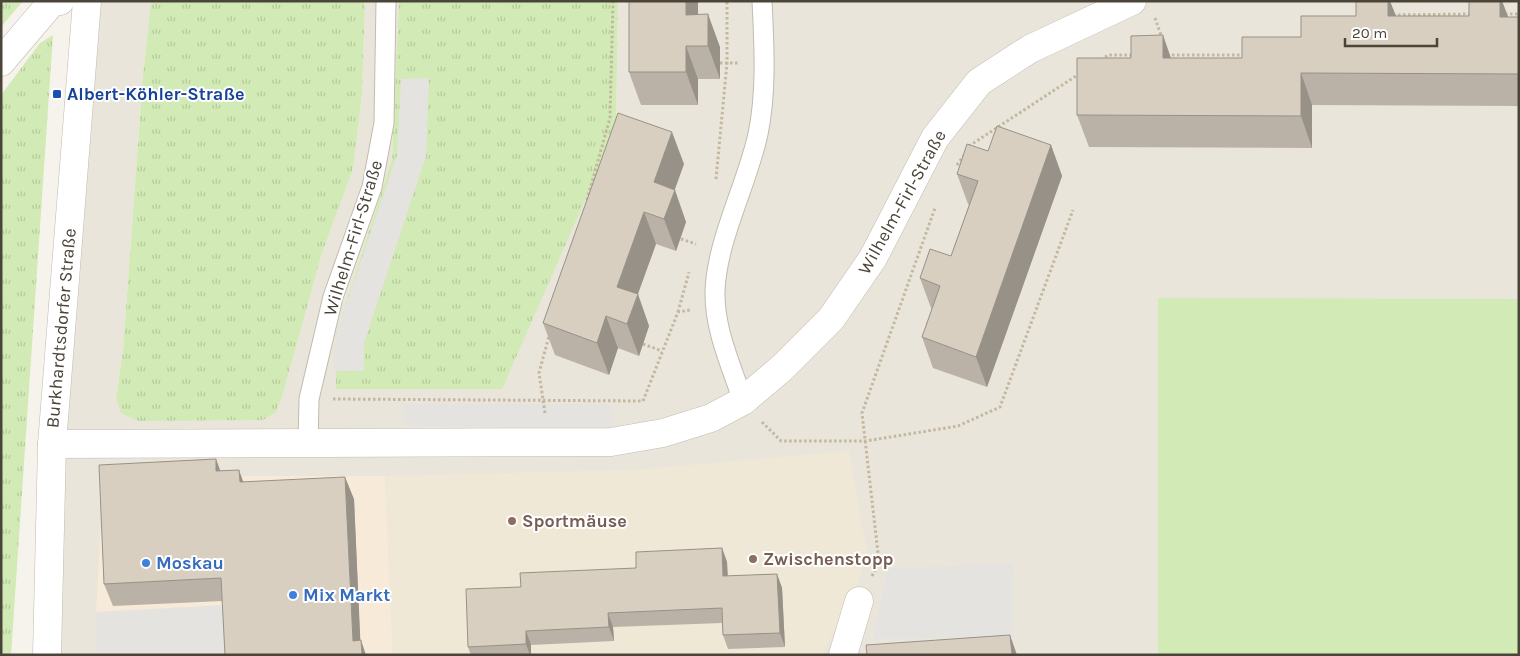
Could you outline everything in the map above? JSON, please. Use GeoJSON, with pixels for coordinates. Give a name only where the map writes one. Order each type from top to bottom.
{"type":"FeatureCollection","features":[{"type":"Feature","properties":{"kind":"street"},"geometry":{"type":"LineString","coordinates":[[1,62],[52,2],[60,1]]}},
{"type":"Feature","properties":{"kind":"street","name":"Burkhardtsdorfer Straße"},"geometry":{"type":"LineString","coordinates":[[47,655],[52,444],[87,1]]}},
{"type":"Feature","properties":{"kind":"street","name":"Wilhelm-Firl-Straße"},"geometry":{"type":"LineString","coordinates":[[52,444],[611,442],[641,437],[711,418],[743,401],[783,367],[831,318],[873,258],[935,138],[979,82],[1030,49],[1142,6]]}},
{"type":"Feature","properties":{"kind":"street"},"geometry":{"type":"LineString","coordinates":[[843,655],[859,602]]}},
{"type":"Feature","properties":{"kind":"lane","name":"Wilhelm-Firl-Straße"},"geometry":{"type":"LineString","coordinates":[[308,444],[309,399],[333,297],[372,187],[384,123],[386,1]]}},
{"type":"Feature","properties":{"kind":"lane"},"geometry":{"type":"LineString","coordinates":[[743,401],[718,326],[716,306],[718,262],[758,133],[764,77],[762,1]]}},
{"type":"Feature","properties":{"kind":"path"},"geometry":{"type":"LineString","coordinates":[[587,203],[610,118],[613,1]]}},
{"type":"Feature","properties":{"kind":"path"},"geometry":{"type":"LineString","coordinates":[[715,187],[727,63],[727,1]]}},
{"type":"Feature","properties":{"kind":"path"},"geometry":{"type":"LineString","coordinates":[[1142,6],[1168,55]]}},
{"type":"Feature","properties":{"kind":"path"},"geometry":{"type":"LineString","coordinates":[[1384,15],[1480,14]]}},
{"type":"Feature","properties":{"kind":"path"},"geometry":{"type":"LineString","coordinates":[[1500,14],[1519,14]]}},
{"type":"Feature","properties":{"kind":"path"},"geometry":{"type":"LineString","coordinates":[[1158,55],[1253,54]]}},
{"type":"Feature","properties":{"kind":"path"},"geometry":{"type":"LineString","coordinates":[[1100,60],[1108,55],[1138,55]]}},
{"type":"Feature","properties":{"kind":"path"},"geometry":{"type":"LineString","coordinates":[[956,166],[970,145],[1084,71]]}},
{"type":"Feature","properties":{"kind":"path"},"geometry":{"type":"LineString","coordinates":[[859,602],[879,562],[862,413],[935,206]]}},
{"type":"Feature","properties":{"kind":"path"},"geometry":{"type":"LineString","coordinates":[[743,401],[780,442],[866,441],[958,426],[1000,407],[1073,210]]}},
{"type":"Feature","properties":{"kind":"path"},"geometry":{"type":"LineString","coordinates":[[697,245],[700,236]]}},
{"type":"Feature","properties":{"kind":"path"},"geometry":{"type":"LineString","coordinates":[[641,437],[643,401],[678,312],[692,264]]}},
{"type":"Feature","properties":{"kind":"path"},"geometry":{"type":"LineString","coordinates":[[678,312],[716,306]]}},
{"type":"Feature","properties":{"kind":"path"},"geometry":{"type":"LineString","coordinates":[[549,442],[539,373],[550,336]]}},
{"type":"Feature","properties":{"kind":"path"},"geometry":{"type":"LineString","coordinates":[[643,344],[662,351]]}},
{"type":"Feature","properties":{"kind":"path"},"geometry":{"type":"LineString","coordinates":[[309,399],[643,401]]}},
{"type":"Feature","properties":{"kind":"shaded area"},"geometry":{"type":"Polygon","coordinates":[[[87,1],[151,1],[143,75],[123,350],[116,398],[276,412],[321,256],[353,169],[362,95],[365,1],[399,1],[392,159],[336,334],[337,389],[616,130],[618,1],[1519,1],[1519,655],[47,655],[87,1]]]}},
{"type":"Feature","properties":{"kind":"shaded area"},"geometry":{"type":"Polygon","coordinates":[[[429,78],[426,156],[364,343],[364,371],[333,371],[336,334],[397,155],[401,79],[429,78]]]}},
{"type":"Feature","properties":{"kind":"shaded area"},"geometry":{"type":"Polygon","coordinates":[[[404,404],[612,404],[613,427],[405,426],[404,404]]]}},
{"type":"Feature","properties":{"kind":"shaded area"},"geometry":{"type":"Polygon","coordinates":[[[849,451],[867,552],[857,586],[822,655],[393,655],[385,476],[633,470],[849,451]]]}},
{"type":"Feature","properties":{"kind":"shaded area"},"geometry":{"type":"Polygon","coordinates":[[[121,476],[385,476],[393,655],[229,655],[96,612],[103,486],[121,476]]]}},
{"type":"Feature","properties":{"kind":"shaded area"},"geometry":{"type":"Polygon","coordinates":[[[1013,564],[1012,637],[873,639],[888,568],[1013,564]]]}},
{"type":"Feature","properties":{"kind":"shaded area"},"geometry":{"type":"Polygon","coordinates":[[[225,605],[229,655],[97,655],[96,612],[225,605]]]}},
{"type":"Feature","properties":{"kind":"green space"},"geometry":{"type":"Polygon","coordinates":[[[1,1],[23,1],[1,27],[1,1]]]}},
{"type":"Feature","properties":{"kind":"green space"},"geometry":{"type":"Polygon","coordinates":[[[151,1],[365,1],[362,95],[353,169],[321,256],[283,393],[276,412],[263,420],[139,421],[121,413],[116,398],[123,350],[143,75],[151,1]]]}},
{"type":"Feature","properties":{"kind":"green space"},"geometry":{"type":"Polygon","coordinates":[[[399,1],[618,1],[616,130],[502,389],[336,389],[336,334],[392,159],[399,1]]]}},
{"type":"Feature","properties":{"kind":"green space"},"geometry":{"type":"Polygon","coordinates":[[[53,35],[11,655],[1,655],[1,95],[40,43],[53,35]]]}},
{"type":"Feature","properties":{"kind":"green space"},"geometry":{"type":"Polygon","coordinates":[[[1158,298],[1519,299],[1519,655],[1158,655],[1158,298]]]}},
{"type":"Feature","properties":{"kind":"building"},"geometry":{"type":"Polygon","coordinates":[[[629,1],[686,1],[686,15],[708,14],[708,46],[686,46],[686,72],[629,72],[629,1]]]}},
{"type":"Feature","properties":{"kind":"building"},"geometry":{"type":"Polygon","coordinates":[[[1356,1],[1388,1],[1388,16],[1469,16],[1469,1],[1500,1],[1500,17],[1519,17],[1519,74],[1301,73],[1301,116],[1077,115],[1077,58],[1131,58],[1131,36],[1163,35],[1163,58],[1242,58],[1242,37],[1301,37],[1301,16],[1356,16],[1356,1]]]}},
{"type":"Feature","properties":{"kind":"building"},"geometry":{"type":"Polygon","coordinates":[[[618,113],[672,132],[654,182],[675,190],[664,219],[644,212],[617,287],[638,294],[627,324],[606,316],[597,343],[543,323],[618,113]]]}},
{"type":"Feature","properties":{"kind":"building"},"geometry":{"type":"Polygon","coordinates":[[[997,126],[1051,145],[976,357],[922,337],[940,286],[920,278],[930,249],[951,256],[978,181],[957,174],[967,144],[988,151],[997,126]]]}},
{"type":"Feature","properties":{"kind":"building"},"geometry":{"type":"Polygon","coordinates":[[[216,459],[216,471],[239,470],[240,482],[345,477],[353,641],[361,640],[362,655],[225,655],[221,578],[104,584],[99,465],[216,459]]]}},
{"type":"Feature","properties":{"kind":"building"},"geometry":{"type":"Polygon","coordinates":[[[722,548],[723,576],[777,574],[780,633],[723,635],[722,608],[608,613],[609,627],[526,631],[526,644],[468,647],[466,589],[521,587],[520,573],[636,568],[636,552],[722,548]]]}},
{"type":"Feature","properties":{"kind":"building"},"geometry":{"type":"Polygon","coordinates":[[[1010,635],[1012,655],[867,655],[866,645],[1010,635]]]}},
{"type":"Feature","properties":{"kind":"place","name":"Albert-Köhler-Straße"},"geometry":{"type":"Point","coordinates":[57,94]}},
{"type":"Feature","properties":{"kind":"place","name":"Sportmäuse"},"geometry":{"type":"Point","coordinates":[512,521]}},
{"type":"Feature","properties":{"kind":"place","name":"Zwischenstopp"},"geometry":{"type":"Point","coordinates":[753,559]}},
{"type":"Feature","properties":{"kind":"place","name":"Moskau"},"geometry":{"type":"Point","coordinates":[146,563]}},
{"type":"Feature","properties":{"kind":"place","name":"Mix Markt"},"geometry":{"type":"Point","coordinates":[293,595]}}]}
